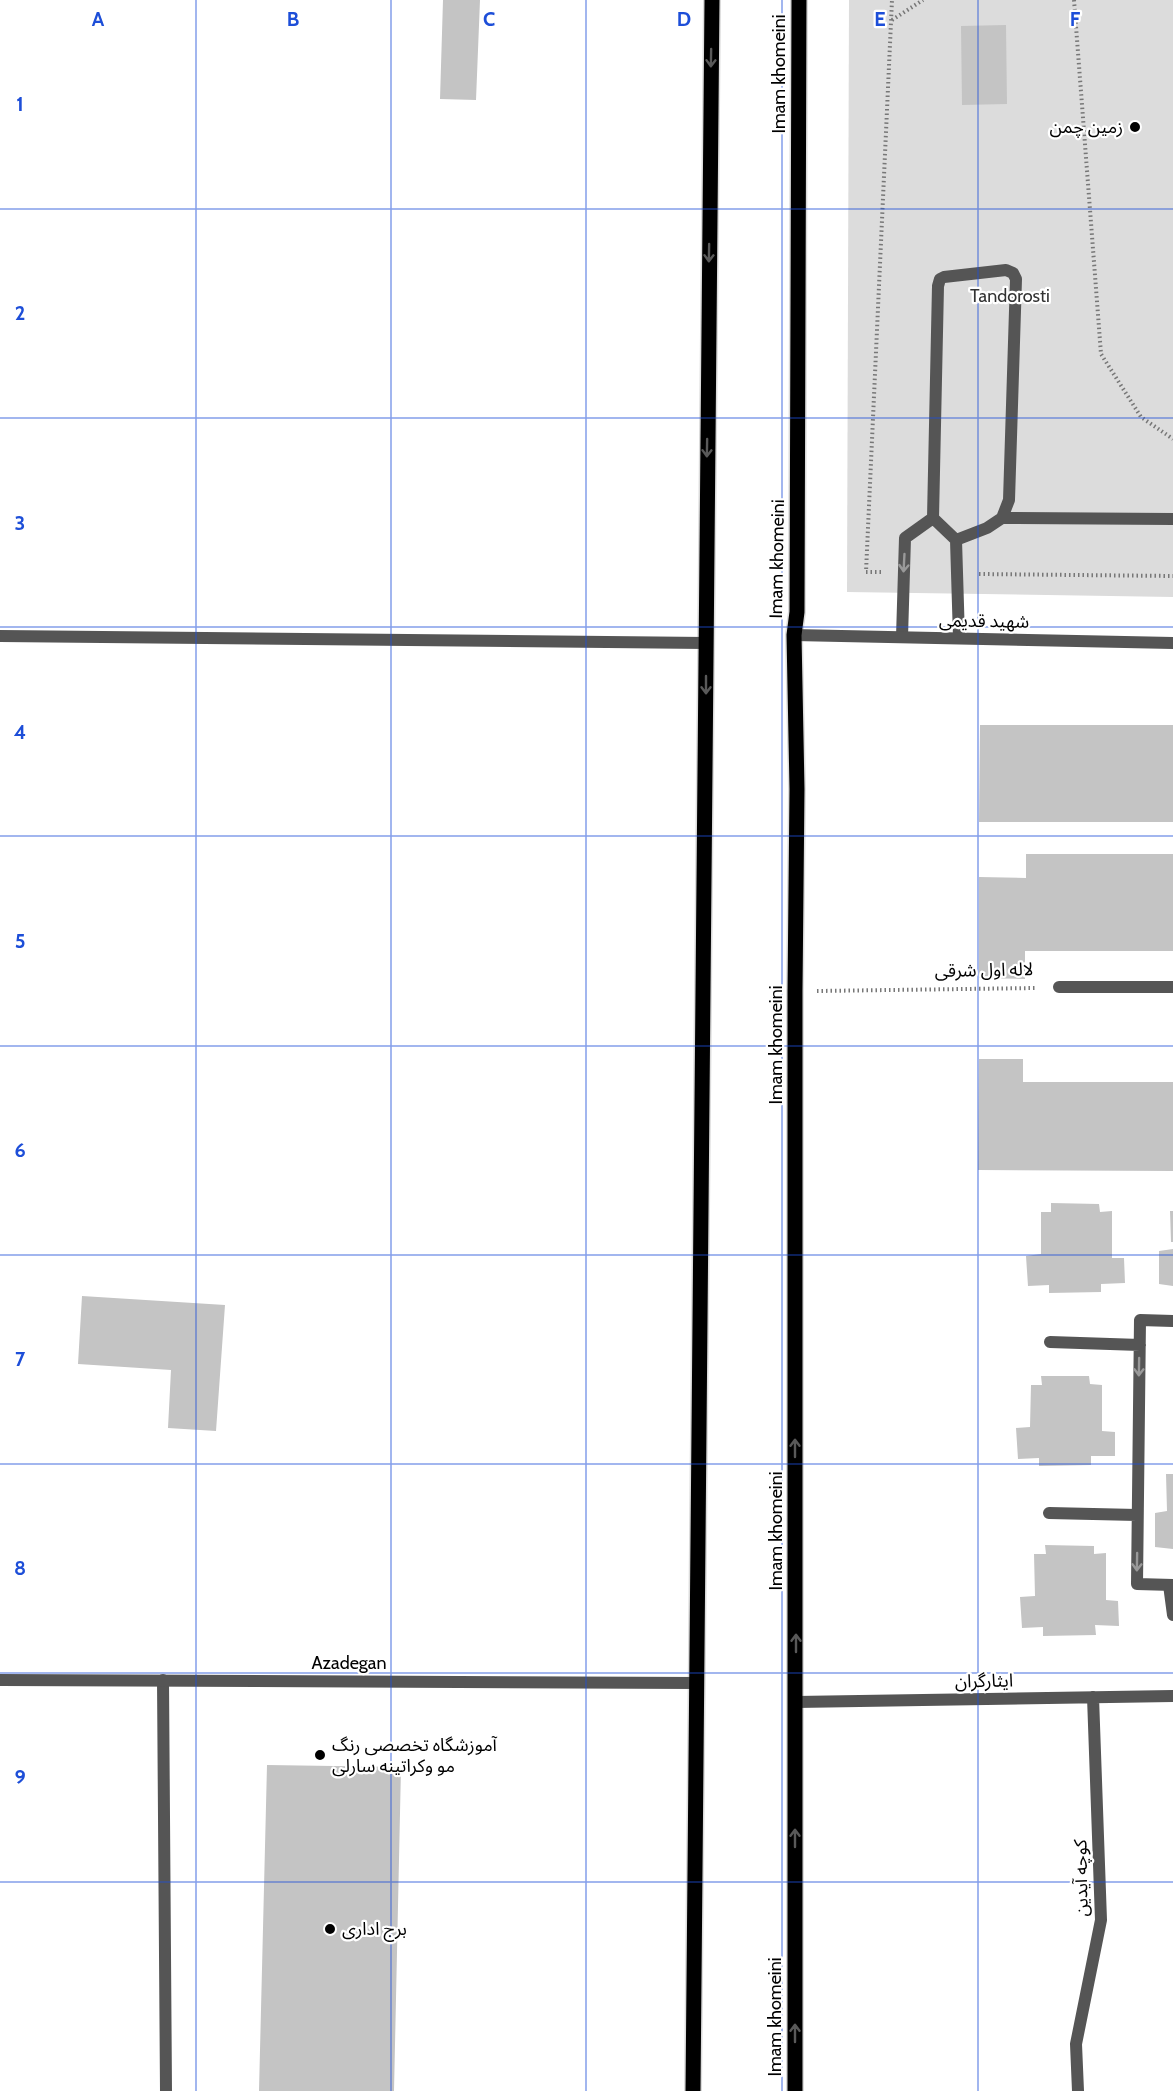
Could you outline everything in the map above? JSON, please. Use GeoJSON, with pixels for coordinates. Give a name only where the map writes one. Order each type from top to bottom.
{"type":"FeatureCollection","features":[{"type":"Feature","properties":{"kind":"main road"},"geometry":{"type":"LineString","coordinates":[[693,2091],[712,0]]}},
{"type":"Feature","properties":{"kind":"main road","name":"Imam khomeini"},"geometry":{"type":"LineString","coordinates":[[795,2091],[797,789],[794,635],[797,612],[799,0]]}},
{"type":"Feature","properties":{"kind":"street"},"geometry":{"type":"LineString","coordinates":[[959,638],[956,540],[933,518],[938,286],[940,279],[944,277],[1006,270],[1013,273],[1016,279],[1009,500],[1002,518]]}},
{"type":"Feature","properties":{"kind":"street"},"geometry":{"type":"LineString","coordinates":[[902,637],[905,538],[933,518]]}},
{"type":"Feature","properties":{"kind":"street"},"geometry":{"type":"LineString","coordinates":[[956,540],[987,528],[1002,518],[1173,519]]}},
{"type":"Feature","properties":{"kind":"street","name":"شهید قدیمی"},"geometry":{"type":"LineString","coordinates":[[794,635],[1173,643]]}},
{"type":"Feature","properties":{"kind":"street"},"geometry":{"type":"LineString","coordinates":[[0,636],[706,643]]}},
{"type":"Feature","properties":{"kind":"street","name":"لاله اول شرقی"},"geometry":{"type":"LineString","coordinates":[[1059,987],[1173,987]]}},
{"type":"Feature","properties":{"kind":"street"},"geometry":{"type":"LineString","coordinates":[[1173,1321],[1140,1320],[1137,1515],[1137,1584],[1171,1585],[1173,1615]]}},
{"type":"Feature","properties":{"kind":"street"},"geometry":{"type":"LineString","coordinates":[[1050,1342],[1140,1345]]}},
{"type":"Feature","properties":{"kind":"street"},"geometry":{"type":"LineString","coordinates":[[1049,1513],[1137,1515]]}},
{"type":"Feature","properties":{"kind":"street","name":"Azadegan"},"geometry":{"type":"LineString","coordinates":[[0,1680],[698,1683]]}},
{"type":"Feature","properties":{"kind":"street"},"geometry":{"type":"LineString","coordinates":[[163,1680],[166,2091]]}},
{"type":"Feature","properties":{"kind":"street","name":"ایثارگران"},"geometry":{"type":"LineString","coordinates":[[796,1701],[1173,1695]]}},
{"type":"Feature","properties":{"kind":"street","name":"کوچه آیدین"},"geometry":{"type":"LineString","coordinates":[[1078,2091],[1076,2043],[1101,1920],[1093,1697]]}},
{"type":"Feature","properties":{"kind":"path"},"geometry":{"type":"LineString","coordinates":[[892,0],[866,572],[903,573]]}},
{"type":"Feature","properties":{"kind":"path"},"geometry":{"type":"LineString","coordinates":[[891,20],[923,0]]}},
{"type":"Feature","properties":{"kind":"path"},"geometry":{"type":"LineString","coordinates":[[1074,0],[1101,354],[1141,417],[1173,440]]}},
{"type":"Feature","properties":{"kind":"path"},"geometry":{"type":"LineString","coordinates":[[956,573],[1173,576]]}},
{"type":"Feature","properties":{"kind":"path","name":"لاله اول شرقی"},"geometry":{"type":"LineString","coordinates":[[795,991],[1059,987]]}},
{"type":"Feature","properties":{"kind":"green space","name":"Tandorosti"},"geometry":{"type":"Polygon","coordinates":[[[849,0],[1173,0],[1173,597],[847,592],[849,0]]]}},
{"type":"Feature","properties":{"kind":"building"},"geometry":{"type":"Polygon","coordinates":[[[443,0],[480,0],[476,100],[440,99],[443,0]]]}},
{"type":"Feature","properties":{"kind":"building"},"geometry":{"type":"Polygon","coordinates":[[[1006,25],[1007,104],[962,105],[961,26],[1006,25]]]}},
{"type":"Feature","properties":{"kind":"building"},"geometry":{"type":"Polygon","coordinates":[[[980,725],[1173,725],[1173,822],[979,822],[980,725]]]}},
{"type":"Feature","properties":{"kind":"building"},"geometry":{"type":"Polygon","coordinates":[[[1026,854],[1173,854],[1173,951],[1025,951],[1025,979],[979,978],[979,877],[1026,878],[1026,854]]]}},
{"type":"Feature","properties":{"kind":"building"},"geometry":{"type":"Polygon","coordinates":[[[979,1059],[1023,1059],[1023,1082],[1173,1082],[1173,1171],[978,1170],[979,1059]]]}},
{"type":"Feature","properties":{"kind":"building"},"geometry":{"type":"Polygon","coordinates":[[[1051,1203],[1099,1204],[1100,1212],[1112,1211],[1112,1258],[1124,1258],[1125,1283],[1101,1284],[1101,1292],[1049,1293],[1049,1285],[1028,1286],[1026,1256],[1041,1254],[1041,1212],[1051,1212],[1051,1203]]]}},
{"type":"Feature","properties":{"kind":"building"},"geometry":{"type":"Polygon","coordinates":[[[1170,1211],[1173,1211],[1173,1242],[1171,1242],[1170,1211]]]}},
{"type":"Feature","properties":{"kind":"building"},"geometry":{"type":"Polygon","coordinates":[[[1173,1249],[1173,1286],[1159,1284],[1159,1251],[1173,1249]]]}},
{"type":"Feature","properties":{"kind":"building"},"geometry":{"type":"Polygon","coordinates":[[[82,1296],[225,1305],[216,1431],[168,1428],[171,1370],[78,1364],[82,1296]]]}},
{"type":"Feature","properties":{"kind":"building"},"geometry":{"type":"Polygon","coordinates":[[[1041,1376],[1089,1376],[1090,1384],[1102,1385],[1102,1431],[1115,1432],[1115,1456],[1091,1456],[1091,1465],[1039,1466],[1039,1458],[1018,1459],[1016,1428],[1030,1427],[1031,1385],[1042,1385],[1041,1376]]]}},
{"type":"Feature","properties":{"kind":"building"},"geometry":{"type":"Polygon","coordinates":[[[1166,1474],[1173,1474],[1173,1549],[1155,1547],[1155,1513],[1167,1511],[1166,1474]]]}},
{"type":"Feature","properties":{"kind":"building"},"geometry":{"type":"Polygon","coordinates":[[[1045,1545],[1094,1546],[1094,1554],[1106,1553],[1106,1600],[1118,1601],[1119,1626],[1095,1625],[1096,1635],[1043,1636],[1043,1627],[1022,1628],[1020,1597],[1035,1596],[1034,1554],[1046,1554],[1045,1545]]]}},
{"type":"Feature","properties":{"kind":"building","name":"برج اداری"},"geometry":{"type":"Polygon","coordinates":[[[267,1765],[401,1767],[394,2091],[259,2091],[267,1765]]]}},
{"type":"Feature","properties":{"kind":"place","name":"زمین چمن"},"geometry":{"type":"Point","coordinates":[1135,127]}},
{"type":"Feature","properties":{"kind":"place","name":"آموزشگاه تخصصی رنگ مو وکراتینه سارلی"},"geometry":{"type":"Point","coordinates":[320,1755]}},
{"type":"Feature","properties":{"kind":"place","name":"برج اداری"},"geometry":{"type":"Point","coordinates":[330,1929]}}]}
